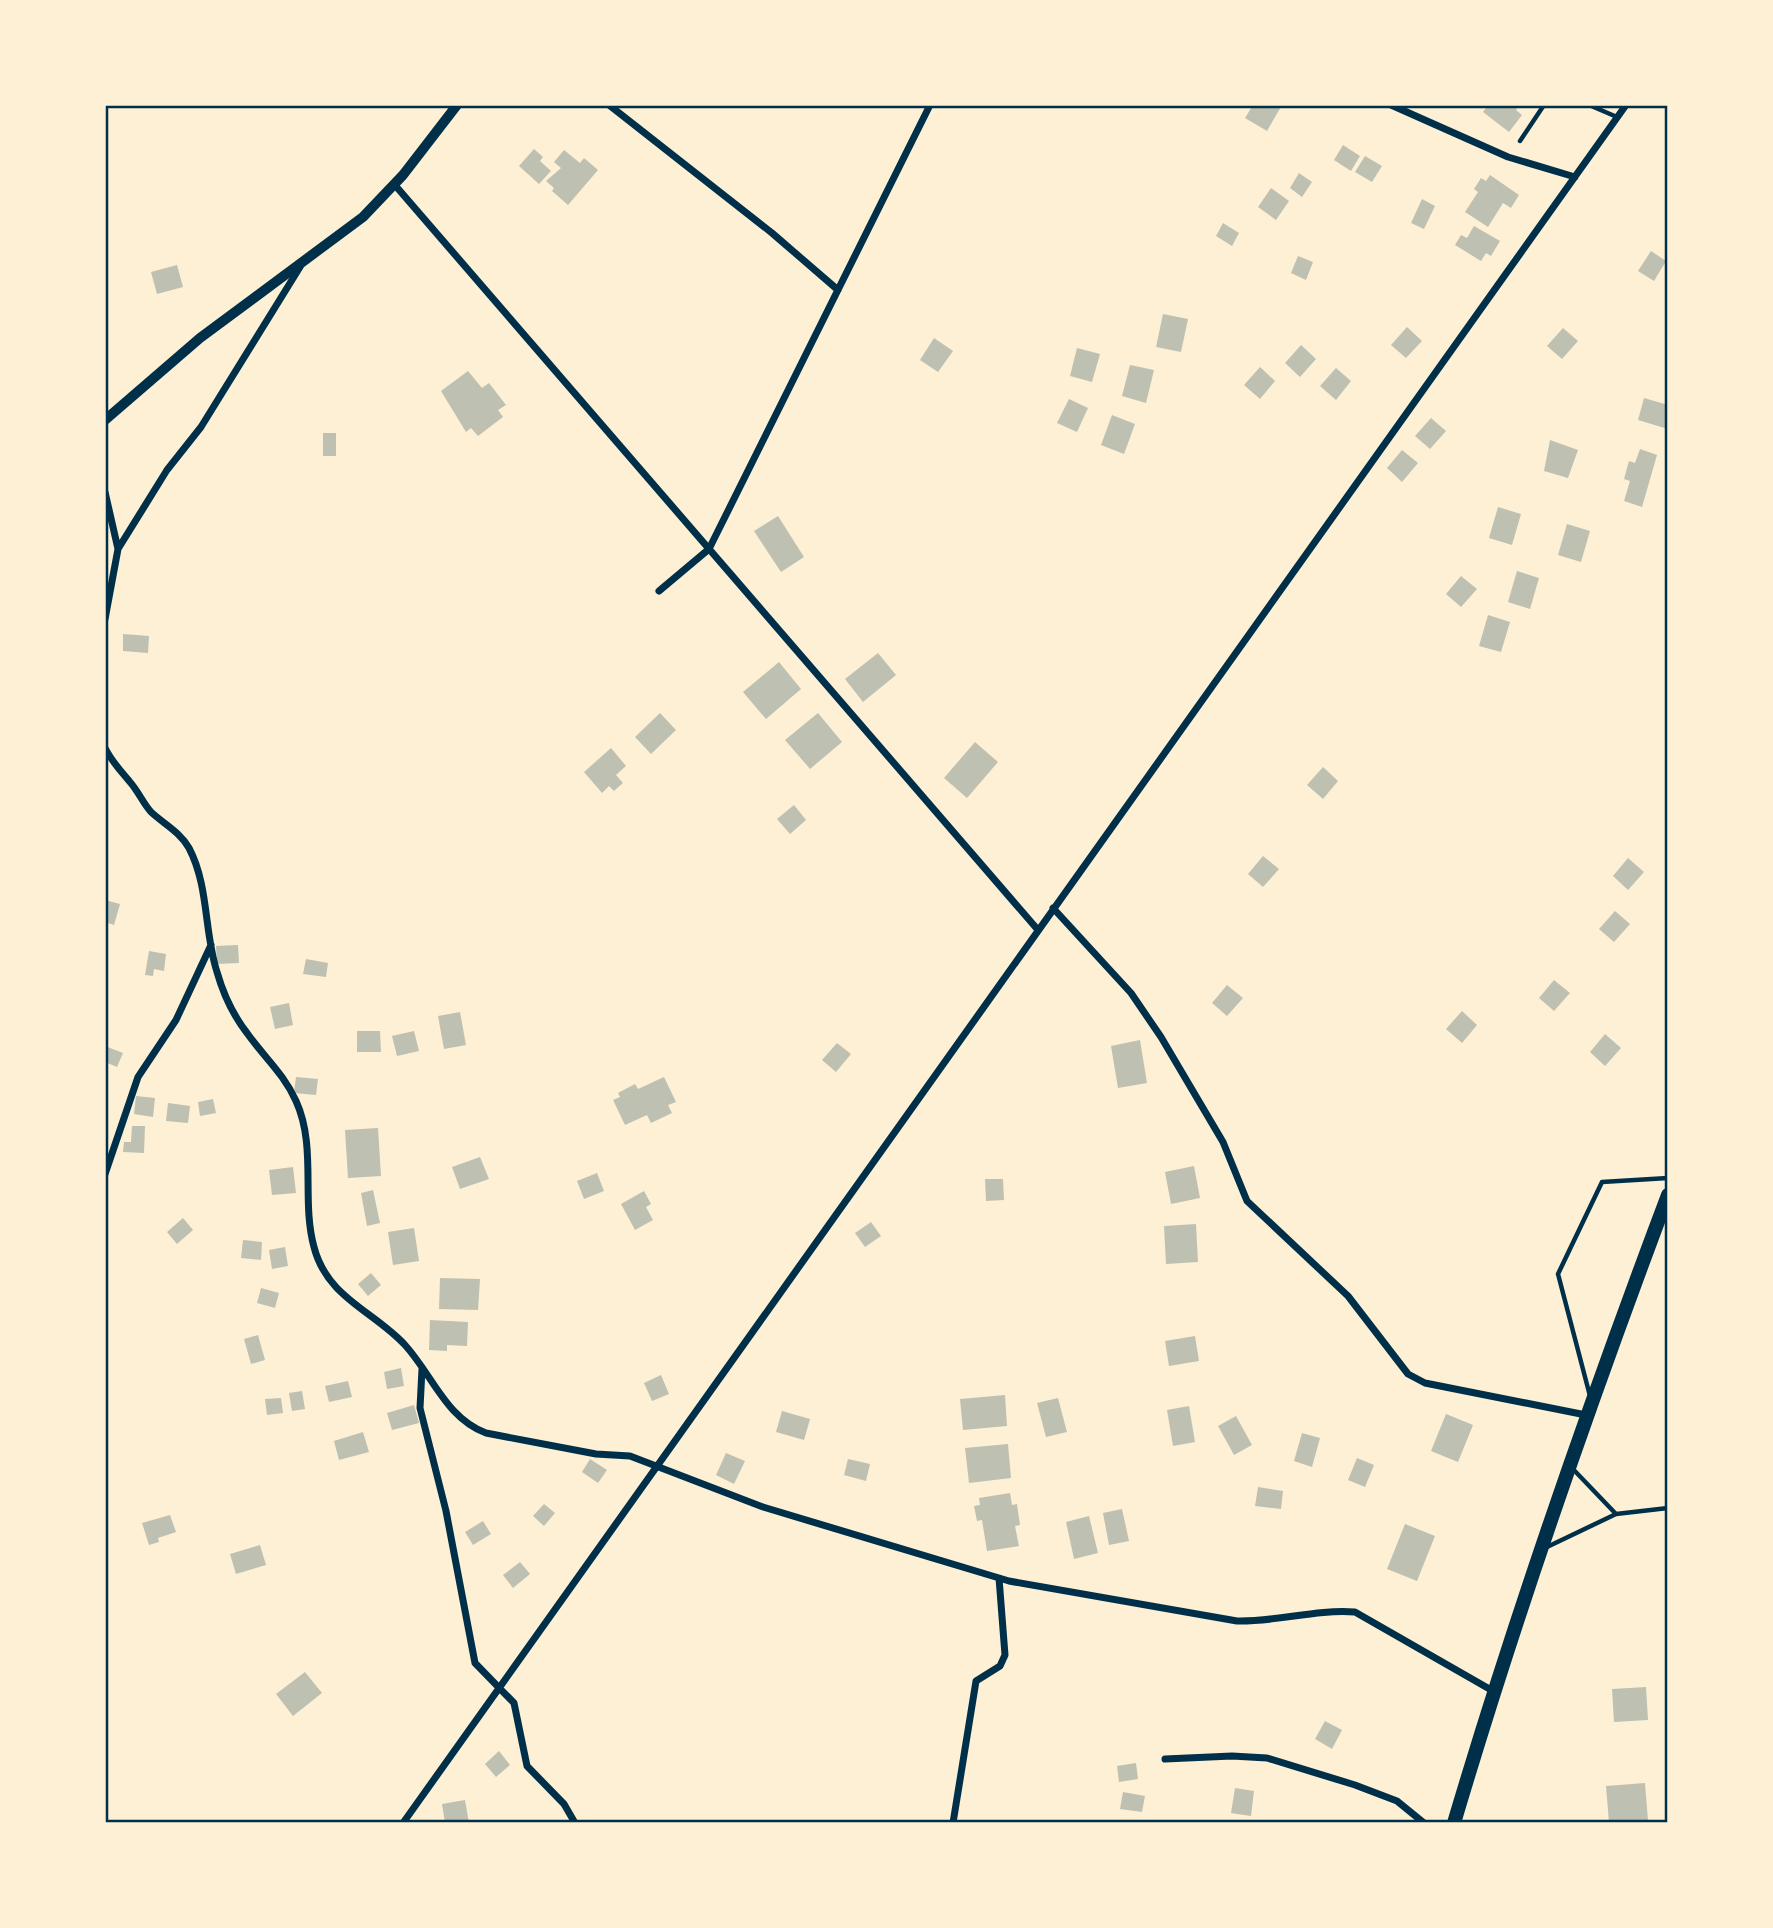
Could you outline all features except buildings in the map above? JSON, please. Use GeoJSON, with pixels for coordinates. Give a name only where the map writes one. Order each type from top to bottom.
{"type":"FeatureCollection","features":[{"type":"Feature","properties":{"kind":"highway"},"geometry":{"type":"LineString","coordinates":[[1454,1823],[1493,1691],[1591,1400],[1668,1195]]}},
{"type":"Feature","properties":{"kind":"street"},"geometry":{"type":"LineString","coordinates":[[105,420],[200,338],[363,217],[394,184],[457,105]]}},
{"type":"Feature","properties":{"kind":"street"},"geometry":{"type":"LineString","coordinates":[[608,105],[772,233],[838,290]]}},
{"type":"Feature","properties":{"kind":"street"},"geometry":{"type":"LineString","coordinates":[[659,591],[709,549],[930,105]]}},
{"type":"Feature","properties":{"kind":"street"},"geometry":{"type":"LineString","coordinates":[[1391,105],[1508,157],[1575,177]]}},
{"type":"Feature","properties":{"kind":"street"},"geometry":{"type":"LineString","coordinates":[[403,1823],[655,1465],[1626,105]]}},
{"type":"Feature","properties":{"kind":"street"},"geometry":{"type":"LineString","coordinates":[[394,184],[1038,930]]}},
{"type":"Feature","properties":{"kind":"street"},"geometry":{"type":"LineString","coordinates":[[105,619],[118,549],[167,470],[201,427],[303,262]]}},
{"type":"Feature","properties":{"kind":"street"},"geometry":{"type":"LineString","coordinates":[[105,492],[118,549]]}},
{"type":"Feature","properties":{"kind":"street"},"geometry":{"type":"LineString","coordinates":[[105,748],[113,765],[130,782],[147,807],[178,833],[189,849],[198,873],[215,969],[227,1000],[246,1032],[286,1079],[298,1105],[305,1135],[309,1222],[322,1270],[337,1290],[405,1345],[456,1415],[471,1427],[486,1433],[596,1454],[629,1456],[763,1507],[999,1578],[1237,1621],[1260,1621],[1330,1610],[1355,1612],[1493,1691]]}},
{"type":"Feature","properties":{"kind":"street"},"geometry":{"type":"LineString","coordinates":[[1053,908],[1131,993],[1161,1037],[1223,1142],[1247,1202],[1348,1296],[1408,1374],[1425,1383],[1586,1415]]}},
{"type":"Feature","properties":{"kind":"street"},"geometry":{"type":"LineString","coordinates":[[105,1174],[138,1077],[176,1020],[211,945]]}},
{"type":"Feature","properties":{"kind":"street"},"geometry":{"type":"LineString","coordinates":[[422,1368],[420,1408],[446,1511],[475,1663],[499,1686],[517,1710],[521,1748],[527,1766],[564,1804],[575,1823]]}},
{"type":"Feature","properties":{"kind":"street"},"geometry":{"type":"LineString","coordinates":[[953,1823],[976,1681],[1000,1666],[1006,1654],[999,1578]]}},
{"type":"Feature","properties":{"kind":"street"},"geometry":{"type":"LineString","coordinates":[[1165,1759],[1232,1756],[1267,1758],[1397,1801],[1424,1823]]}},
{"type":"Feature","properties":{"kind":"lane"},"geometry":{"type":"LineString","coordinates":[[1520,141],[1544,105]]}},
{"type":"Feature","properties":{"kind":"lane"},"geometry":{"type":"LineString","coordinates":[[1589,105],[1618,118]]}},
{"type":"Feature","properties":{"kind":"lane"},"geometry":{"type":"LineString","coordinates":[[1591,1400],[1558,1275],[1602,1182],[1668,1178]]}},
{"type":"Feature","properties":{"kind":"lane"},"geometry":{"type":"LineString","coordinates":[[1569,1465],[1616,1514]]}},
{"type":"Feature","properties":{"kind":"lane"},"geometry":{"type":"LineString","coordinates":[[1540,1550],[1616,1514],[1668,1508]]}}]}
